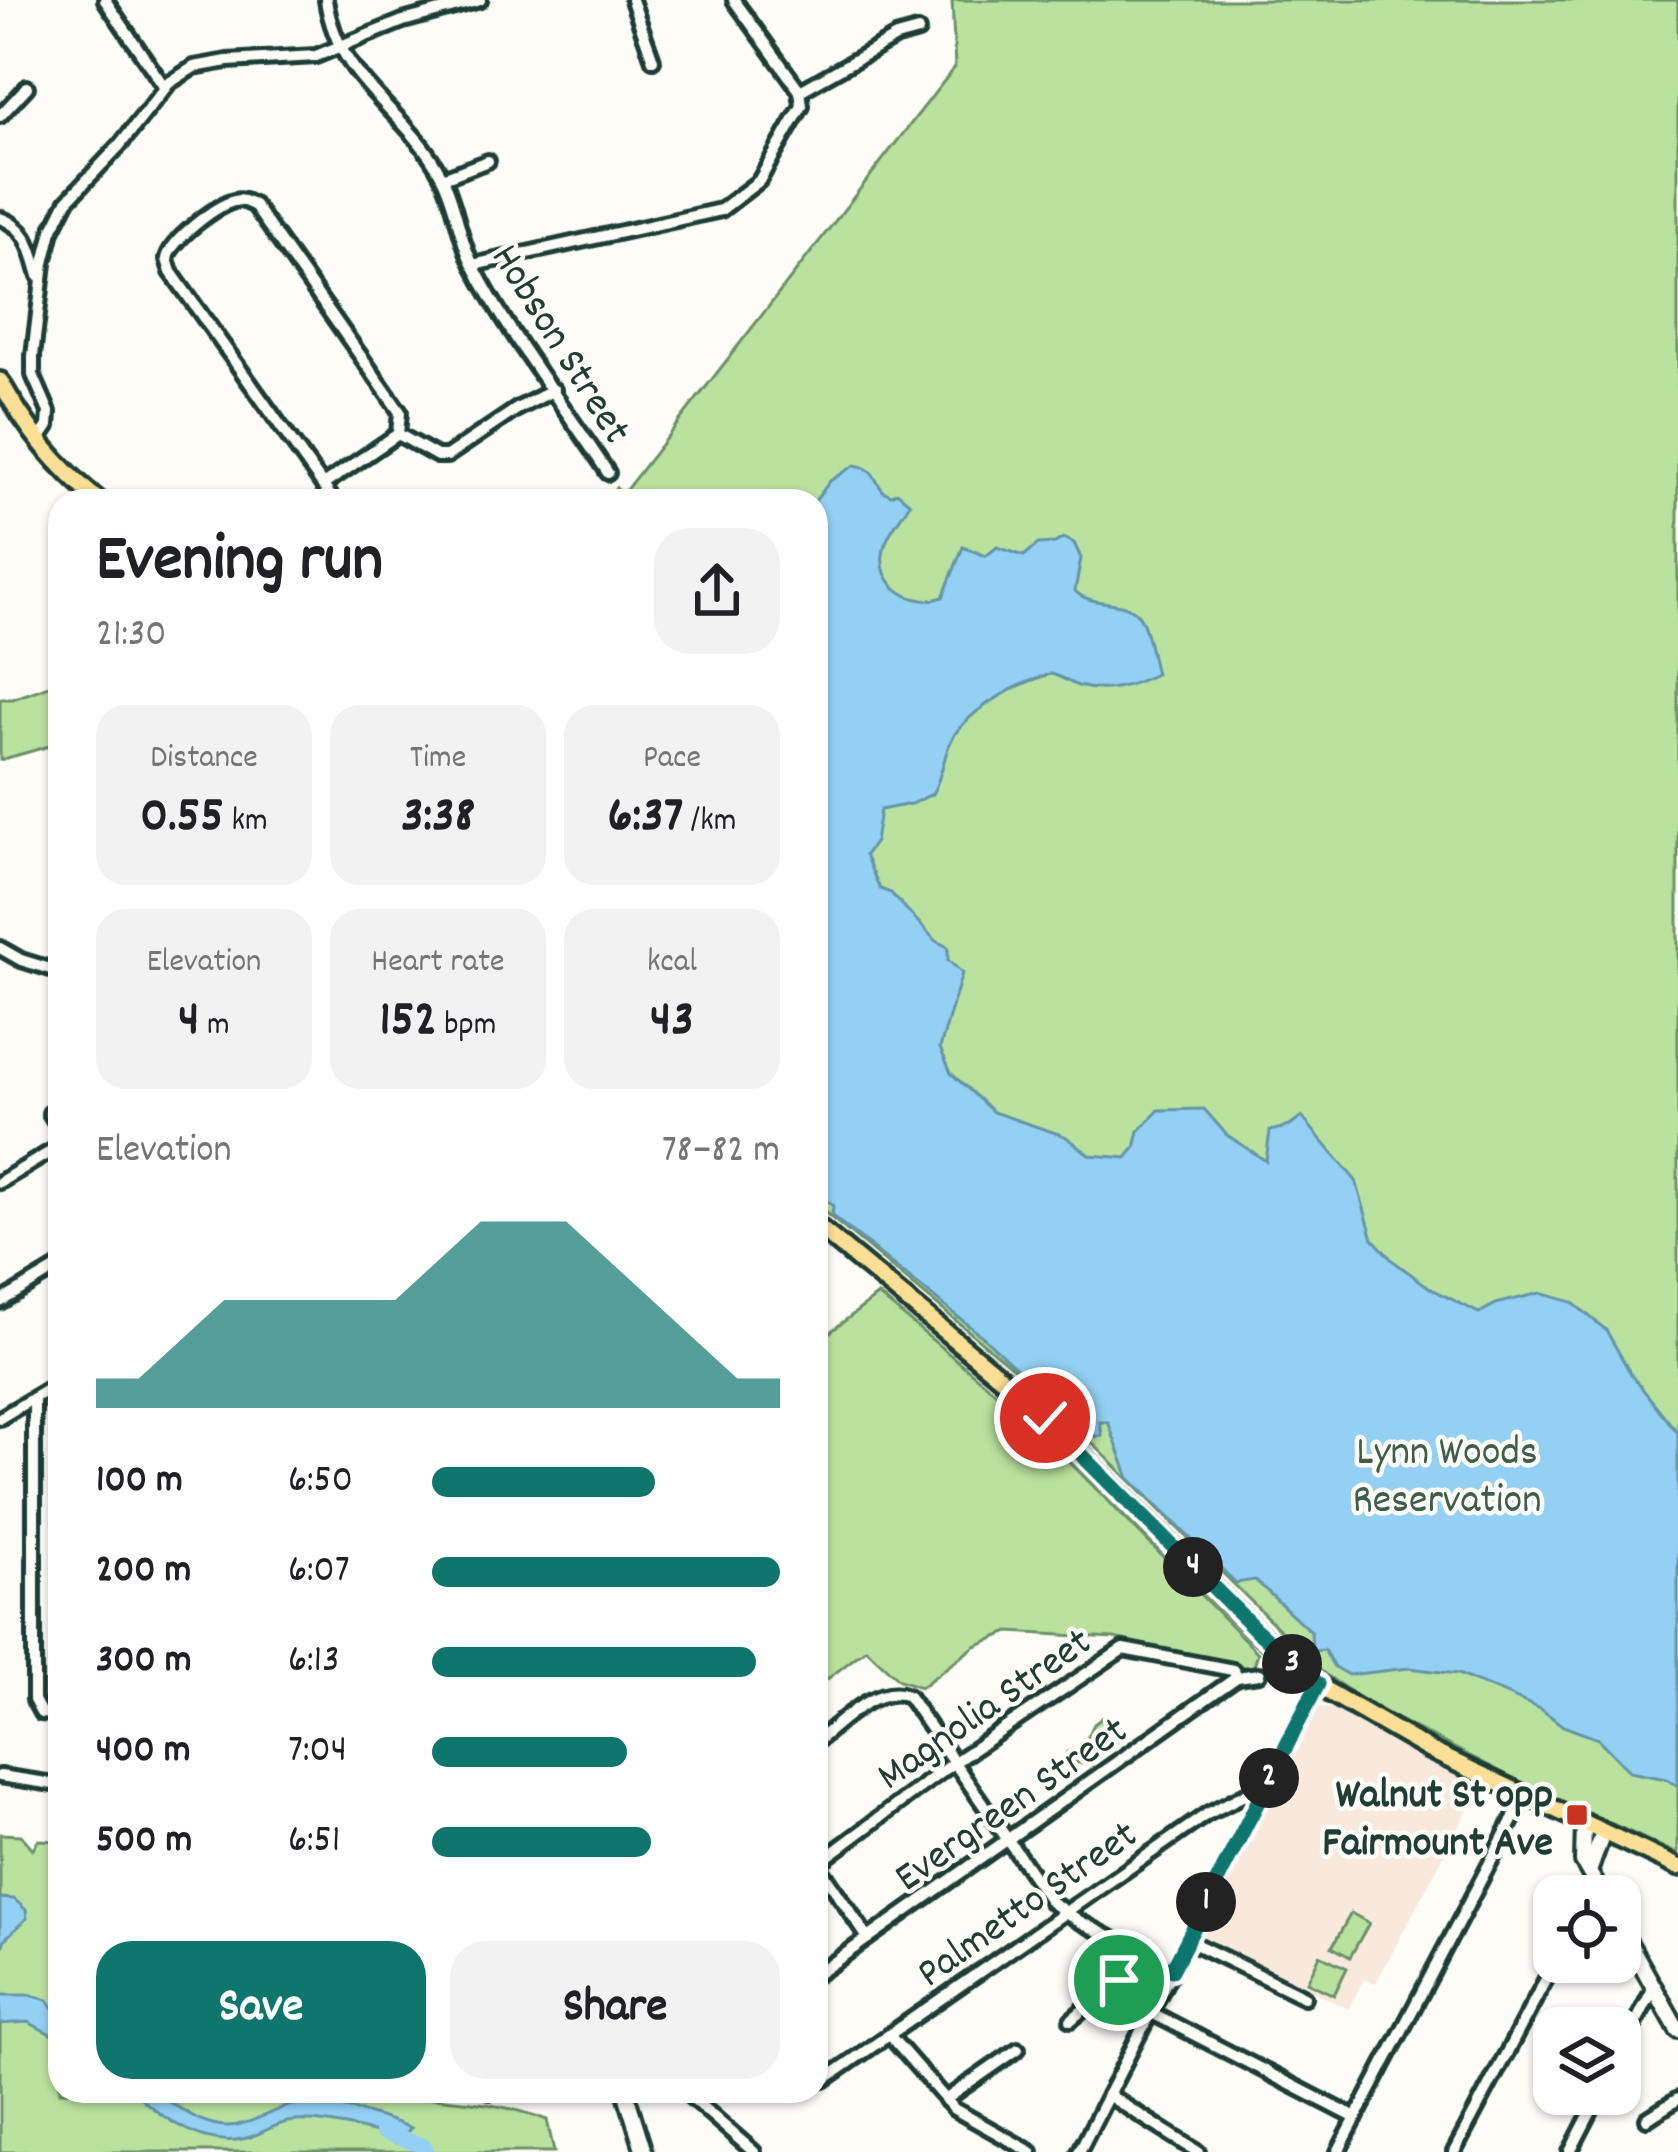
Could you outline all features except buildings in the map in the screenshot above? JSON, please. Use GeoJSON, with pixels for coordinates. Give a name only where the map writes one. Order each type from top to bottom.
{"type":"FeatureCollection","features":[{"type":"Feature","properties":{"kind":"main road"},"geometry":{"type":"LineString","coordinates":[[0,381],[38,441],[85,489]]}},
{"type":"Feature","properties":{"kind":"main road"},"geometry":{"type":"LineString","coordinates":[[828,1235],[1022,1396],[1256,1630],[1318,1684],[1385,1726],[1678,1868]]}},
{"type":"Feature","properties":{"kind":"street"},"geometry":{"type":"LineString","coordinates":[[105,0],[165,88]]}},
{"type":"Feature","properties":{"kind":"street","name":"Hobson Street"},"geometry":{"type":"LineString","coordinates":[[326,0],[338,47],[443,178],[473,265],[608,473]]}},
{"type":"Feature","properties":{"kind":"street"},"geometry":{"type":"LineString","coordinates":[[38,441],[48,426],[49,412],[33,375],[52,231],[67,201],[165,88],[194,67],[316,56],[403,20],[480,0]]}},
{"type":"Feature","properties":{"kind":"street"},"geometry":{"type":"LineString","coordinates":[[632,0],[653,60]]}},
{"type":"Feature","properties":{"kind":"street"},"geometry":{"type":"LineString","coordinates":[[473,265],[721,210],[759,181],[802,106],[800,91],[734,0]]}},
{"type":"Feature","properties":{"kind":"street"},"geometry":{"type":"LineString","coordinates":[[800,91],[901,35],[918,32]]}},
{"type":"Feature","properties":{"kind":"street"},"geometry":{"type":"LineString","coordinates":[[0,116],[27,87]]}},
{"type":"Feature","properties":{"kind":"street"},"geometry":{"type":"LineString","coordinates":[[443,178],[488,160]]}},
{"type":"Feature","properties":{"kind":"street"},"geometry":{"type":"LineString","coordinates":[[326,489],[166,260],[175,241],[224,206],[235,201],[254,205],[400,412],[398,434]]}},
{"type":"Feature","properties":{"kind":"street"},"geometry":{"type":"LineString","coordinates":[[0,218],[16,224],[27,237],[42,284]]}},
{"type":"Feature","properties":{"kind":"street"},"geometry":{"type":"LineString","coordinates":[[398,434],[437,456],[447,456],[517,409],[554,391]]}},
{"type":"Feature","properties":{"kind":"street"},"geometry":{"type":"LineString","coordinates":[[323,485],[398,434]]}},
{"type":"Feature","properties":{"kind":"street"},"geometry":{"type":"LineString","coordinates":[[0,949],[48,967]]}},
{"type":"Feature","properties":{"kind":"street"},"geometry":{"type":"LineString","coordinates":[[0,1182],[48,1153]]}},
{"type":"Feature","properties":{"kind":"street"},"geometry":{"type":"LineString","coordinates":[[0,1302],[48,1273]]}},
{"type":"Feature","properties":{"kind":"street"},"geometry":{"type":"LineString","coordinates":[[0,1418],[48,1389]]}},
{"type":"Feature","properties":{"kind":"street"},"geometry":{"type":"LineString","coordinates":[[34,1398],[36,1708],[48,1714]]}},
{"type":"Feature","properties":{"kind":"street","name":"Magnolia Street"},"geometry":{"type":"LineString","coordinates":[[828,1855],[1114,1653],[1130,1647],[1233,1670],[1237,1677]]}},
{"type":"Feature","properties":{"kind":"street"},"geometry":{"type":"LineString","coordinates":[[1237,1677],[1259,1673]]}},
{"type":"Feature","properties":{"kind":"street","name":"Evergreen Street"},"geometry":{"type":"LineString","coordinates":[[828,1966],[1237,1677]]}},
{"type":"Feature","properties":{"kind":"street"},"geometry":{"type":"LineString","coordinates":[[1078,2152],[1318,1684]]}},
{"type":"Feature","properties":{"kind":"street"},"geometry":{"type":"LineString","coordinates":[[828,1733],[874,1699],[898,1692],[908,1696],[1052,1902],[1172,1970]]}},
{"type":"Feature","properties":{"kind":"street"},"geometry":{"type":"LineString","coordinates":[[0,1776],[48,1783]]}},
{"type":"Feature","properties":{"kind":"street","name":"Palmetto Street"},"geometry":{"type":"LineString","coordinates":[[828,2077],[1207,1814],[1267,1783]]}},
{"type":"Feature","properties":{"kind":"street"},"geometry":{"type":"LineString","coordinates":[[1338,2152],[1525,1796]]}},
{"type":"Feature","properties":{"kind":"street"},"geometry":{"type":"LineString","coordinates":[[1584,1825],[1583,1862],[1589,1875]]}},
{"type":"Feature","properties":{"kind":"street"},"geometry":{"type":"LineString","coordinates":[[1596,1875],[1603,1833]]}},
{"type":"Feature","properties":{"kind":"street"},"geometry":{"type":"LineString","coordinates":[[828,1881],[868,1938]]}},
{"type":"Feature","properties":{"kind":"street"},"geometry":{"type":"LineString","coordinates":[[1187,1940],[1304,1997]]}},
{"type":"Feature","properties":{"kind":"street"},"geometry":{"type":"LineString","coordinates":[[1071,2020],[1146,1957]]}},
{"type":"Feature","properties":{"kind":"street"},"geometry":{"type":"LineString","coordinates":[[1641,1964],[1678,2030]]}},
{"type":"Feature","properties":{"kind":"street"},"geometry":{"type":"LineString","coordinates":[[1454,2152],[1544,1983]]}},
{"type":"Feature","properties":{"kind":"street"},"geometry":{"type":"LineString","coordinates":[[1641,2013],[1654,1987]]}},
{"type":"Feature","properties":{"kind":"street"},"geometry":{"type":"LineString","coordinates":[[1150,2012],[1356,2118]]}},
{"type":"Feature","properties":{"kind":"street"},"geometry":{"type":"LineString","coordinates":[[890,2036],[961,2114],[1031,2152]]}},
{"type":"Feature","properties":{"kind":"street"},"geometry":{"type":"LineString","coordinates":[[945,2100],[1018,2049]]}},
{"type":"Feature","properties":{"kind":"street"},"geometry":{"type":"LineString","coordinates":[[1108,2095],[1198,2152]]}},
{"type":"Feature","properties":{"kind":"street"},"geometry":{"type":"LineString","coordinates":[[1647,2119],[1678,2099]]}},
{"type":"Feature","properties":{"kind":"street"},"geometry":{"type":"LineString","coordinates":[[629,2103],[644,2152]]}},
{"type":"Feature","properties":{"kind":"street"},"geometry":{"type":"LineString","coordinates":[[698,2103],[754,2152]]}},
{"type":"Feature","properties":{"kind":"street"},"geometry":{"type":"LineString","coordinates":[[1570,2152],[1589,2115]]}},
{"type":"Feature","properties":{"kind":"shaded area"},"geometry":{"type":"Polygon","coordinates":[[[1319,1707],[1333,1709],[1481,1785],[1376,1983],[1365,1979],[1348,2009],[1201,1935],[1319,1707]]]}},
{"type":"Feature","properties":{"kind":"green space","name":"Lynn Woods Reservation"},"geometry":{"type":"Polygon","coordinates":[[[952,0],[1678,0],[1678,1854],[1519,1781],[1370,1705],[1323,1673],[1035,1386],[828,1215],[828,489],[627,489],[955,67],[952,0]]]}},
{"type":"Feature","properties":{"kind":"green space"},"geometry":{"type":"Polygon","coordinates":[[[48,686],[48,746],[0,760],[0,699],[48,686]]]}},
{"type":"Feature","properties":{"kind":"green space"},"geometry":{"type":"Polygon","coordinates":[[[878,1295],[1022,1414],[1258,1653],[1253,1669],[1114,1638],[1009,1632],[975,1646],[921,1687],[899,1680],[866,1649],[828,1679],[828,1334],[878,1295]]]}},
{"type":"Feature","properties":{"kind":"green space"},"geometry":{"type":"Polygon","coordinates":[[[1103,1717],[1117,1718],[1120,1740],[1100,1751],[1092,1765],[1065,1761],[1067,1752],[1083,1747],[1094,1724],[1103,1717]]]}},
{"type":"Feature","properties":{"kind":"green space"},"geometry":{"type":"Polygon","coordinates":[[[0,1834],[21,1835],[33,1849],[38,1840],[48,1840],[48,2103],[476,2103],[547,2120],[554,2152],[0,2152],[0,1834]]]}},
{"type":"Feature","properties":{"kind":"green space"},"geometry":{"type":"Polygon","coordinates":[[[1351,1913],[1369,1923],[1350,1957],[1332,1947],[1351,1913]]]}},
{"type":"Feature","properties":{"kind":"green space"},"geometry":{"type":"Polygon","coordinates":[[[1320,1955],[1347,1968],[1334,1995],[1307,1982],[1320,1955]]]}},
{"type":"Feature","properties":{"kind":"water"},"geometry":{"type":"Polygon","coordinates":[[[855,465],[870,471],[883,491],[897,492],[910,503],[884,548],[883,567],[893,586],[922,600],[943,597],[963,547],[986,556],[997,547],[1024,556],[1038,544],[1063,538],[1074,543],[1081,558],[1075,591],[1125,606],[1139,616],[1156,674],[1099,689],[1051,674],[1014,689],[988,703],[958,730],[932,794],[880,810],[875,842],[865,855],[880,889],[891,893],[936,941],[948,947],[948,960],[962,973],[940,1048],[951,1073],[993,1112],[1065,1136],[1090,1155],[1127,1158],[1139,1131],[1159,1110],[1204,1109],[1227,1135],[1266,1161],[1270,1131],[1302,1117],[1356,1181],[1373,1239],[1393,1261],[1430,1288],[1479,1313],[1540,1293],[1572,1302],[1606,1330],[1632,1376],[1678,1433],[1678,1786],[1630,1772],[1598,1739],[1458,1674],[1409,1668],[1348,1675],[1334,1667],[1324,1650],[1312,1651],[1311,1632],[1255,1580],[1236,1583],[1129,1478],[1108,1422],[1100,1422],[1102,1436],[1097,1437],[1078,1425],[983,1337],[832,1216],[833,1206],[828,1202],[828,489],[824,489],[855,465]]]}},
{"type":"Feature","properties":{"kind":"water"},"geometry":{"type":"Polygon","coordinates":[[[0,1898],[14,1899],[26,1910],[27,1918],[5,1939],[0,1954],[0,1898]]]}},
{"type":"Feature","properties":{"kind":"water"},"geometry":{"type":"Polygon","coordinates":[[[0,1995],[48,2000],[48,2033],[28,2022],[0,2024],[0,1995]]]}},
{"type":"Feature","properties":{"kind":"water"},"geometry":{"type":"Polygon","coordinates":[[[147,2103],[171,2103],[201,2120],[226,2126],[285,2107],[314,2104],[348,2108],[411,2128],[395,2143],[386,2135],[352,2127],[294,2121],[250,2137],[218,2140],[187,2130],[147,2103]]]}},
{"type":"Feature","properties":{"kind":"waterway"},"geometry":{"type":"LineString","coordinates":[[382,2132],[424,2146],[427,2152]]}},
{"type":"Feature","properties":{"kind":"place","name":"Walnut St opp Fairmount Ave"},"geometry":{"type":"Point","coordinates":[1577,1815]}},
{"type":"Feature","properties":{"kind":"route"},"geometry":{"type":"LineString","coordinates":[[1045,1418],[1256,1630],[1318,1684],[1172,1970],[1146,1957],[1119,1980]]}}]}
